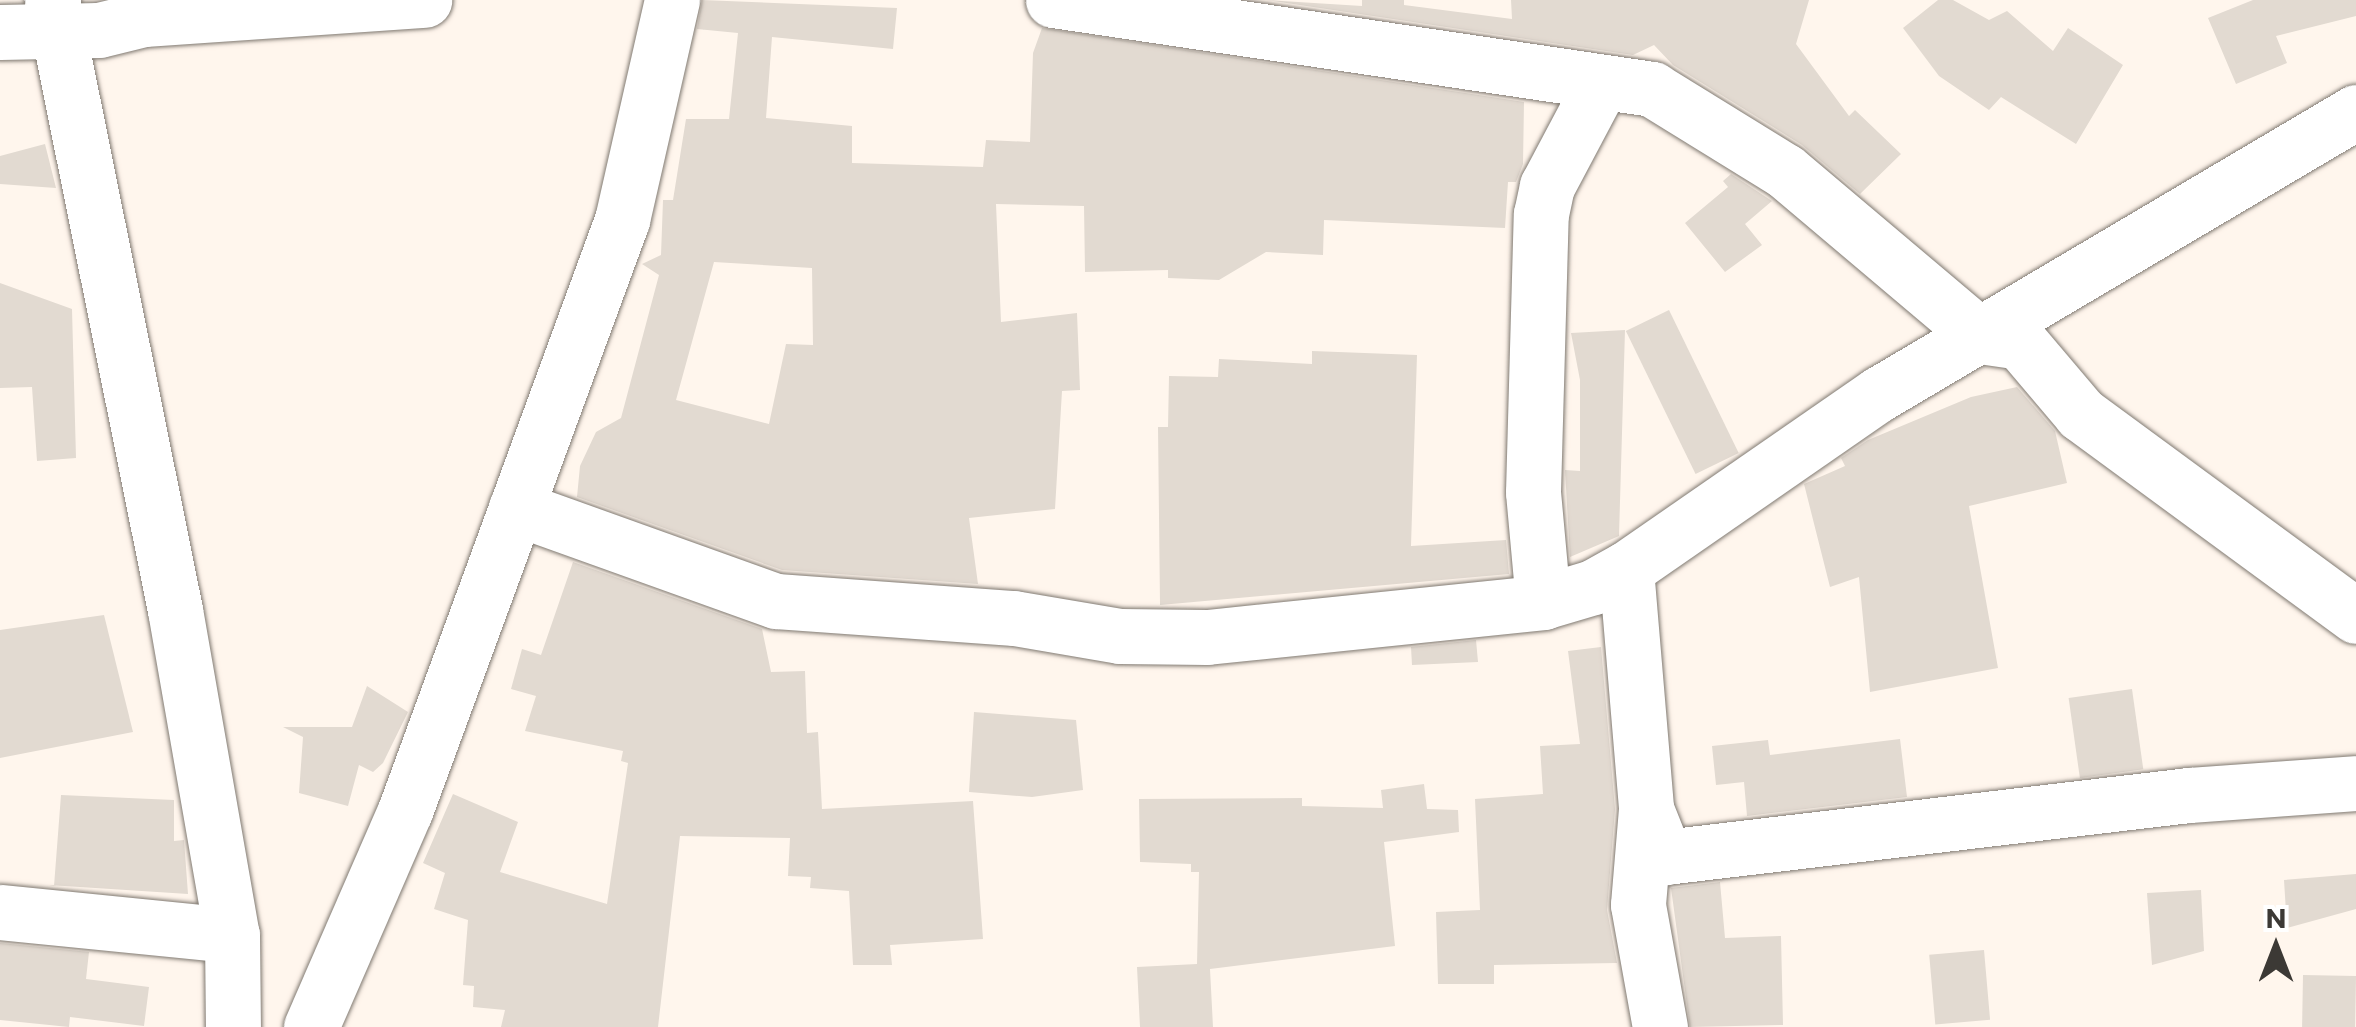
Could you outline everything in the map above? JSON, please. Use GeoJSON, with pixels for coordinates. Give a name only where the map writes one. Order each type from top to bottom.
{"type":"FeatureCollection","features":[{"type":"Feature","properties":{"kind":"street"},"geometry":{"type":"LineString","coordinates":[[0,32],[54,16],[144,18],[424,0]]}},
{"type":"Feature","properties":{"kind":"street"},"geometry":{"type":"LineString","coordinates":[[310,1027],[405,810],[622,220],[672,0]]}},
{"type":"Feature","properties":{"kind":"street"},"geometry":{"type":"LineString","coordinates":[[1053,0],[1652,89],[1740,140],[1980,336],[2020,342],[2080,414],[2356,616]]}},
{"type":"Feature","properties":{"kind":"street"},"geometry":{"type":"LineString","coordinates":[[54,16],[175,610],[232,935],[233,1027]]}},
{"type":"Feature","properties":{"kind":"street"},"geometry":{"type":"LineString","coordinates":[[1543,602],[1533,492],[1541,214],[1547,186],[1601,84]]}},
{"type":"Feature","properties":{"kind":"street"},"geometry":{"type":"LineString","coordinates":[[516,508],[776,602],[1014,618],[1120,636],[1207,637],[1543,602],[1593,588],[1879,394],[2356,112]]}},
{"type":"Feature","properties":{"kind":"street"},"geometry":{"type":"LineString","coordinates":[[1626,568],[1646,809],[1638,905],[1660,1027]]}},
{"type":"Feature","properties":{"kind":"street"},"geometry":{"type":"LineString","coordinates":[[1646,809],[1665,857],[2189,795],[2356,783]]}},
{"type":"Feature","properties":{"kind":"street"},"geometry":{"type":"LineString","coordinates":[[0,912],[232,935]]}},
{"type":"Feature","properties":{"kind":"building"},"geometry":{"type":"Polygon","coordinates":[[[702,0],[897,8],[893,49],[772,37],[766,118],[852,126],[852,163],[983,167],[986,140],[1030,142],[1033,53],[1042,28],[1524,102],[1523,164],[1516,182],[1508,182],[1505,228],[1324,220],[1323,255],[1266,252],[1219,280],[1168,278],[1168,270],[1085,272],[1084,206],[996,204],[1001,322],[1077,313],[1080,390],[1062,391],[1055,509],[969,518],[978,584],[782,570],[577,497],[580,466],[596,432],[621,418],[659,275],[642,264],[661,255],[663,200],[673,200],[686,119],[729,119],[738,33],[697,29],[702,0]],[[714,262],[676,400],[769,424],[786,344],[813,345],[812,268],[714,262]]]}},
{"type":"Feature","properties":{"kind":"building"},"geometry":{"type":"Polygon","coordinates":[[[1266,0],[1362,6],[1362,0],[1404,0],[1404,5],[1512,19],[1511,0],[1809,0],[1796,44],[1849,116],[1855,110],[1901,154],[1860,194],[1802,145],[1673,65],[1654,45],[1633,55],[1266,0]]]}},
{"type":"Feature","properties":{"kind":"building"},"geometry":{"type":"Polygon","coordinates":[[[1938,0],[1953,0],[1989,20],[2007,11],[2053,51],[2068,28],[2123,65],[2076,144],[2001,97],[1989,110],[1939,76],[1903,28],[1938,0]]]}},
{"type":"Feature","properties":{"kind":"building"},"geometry":{"type":"Polygon","coordinates":[[[2253,0],[2356,0],[2356,16],[2276,36],[2287,63],[2236,84],[2208,18],[2253,0]]]}},
{"type":"Feature","properties":{"kind":"building"},"geometry":{"type":"Polygon","coordinates":[[[45,144],[56,188],[0,184],[0,156],[45,144]]]}},
{"type":"Feature","properties":{"kind":"building"},"geometry":{"type":"Polygon","coordinates":[[[1731,174],[1772,201],[1745,224],[1762,245],[1725,272],[1685,223],[1728,187],[1723,181],[1731,174]]]}},
{"type":"Feature","properties":{"kind":"building"},"geometry":{"type":"Polygon","coordinates":[[[0,283],[72,309],[76,458],[37,461],[32,387],[0,388],[0,283]]]}},
{"type":"Feature","properties":{"kind":"building"},"geometry":{"type":"Polygon","coordinates":[[[1669,310],[1739,453],[1696,474],[1626,331],[1669,310]]]}},
{"type":"Feature","properties":{"kind":"building"},"geometry":{"type":"Polygon","coordinates":[[[1625,330],[1619,536],[1570,557],[1565,470],[1580,471],[1580,380],[1571,333],[1625,330]]]}},
{"type":"Feature","properties":{"kind":"building"},"geometry":{"type":"Polygon","coordinates":[[[1312,351],[1417,355],[1411,546],[1506,540],[1509,574],[1160,605],[1158,427],[1168,427],[1169,376],[1218,377],[1219,359],[1312,364],[1312,351]]]}},
{"type":"Feature","properties":{"kind":"building"},"geometry":{"type":"Polygon","coordinates":[[[2017,387],[2055,431],[2067,483],[1969,506],[1998,668],[1870,692],[1859,577],[1830,587],[1804,484],[1845,466],[1841,458],[1868,440],[1971,397],[2017,387]]]}},
{"type":"Feature","properties":{"kind":"building"},"geometry":{"type":"Polygon","coordinates":[[[573,562],[762,629],[771,672],[805,671],[807,733],[818,732],[822,809],[973,801],[983,939],[890,945],[892,965],[853,965],[849,891],[810,888],[811,877],[788,876],[790,838],[680,836],[658,1027],[501,1027],[505,1010],[473,1007],[474,986],[463,985],[468,920],[434,909],[445,873],[423,863],[453,794],[518,822],[500,872],[607,904],[628,763],[621,761],[623,751],[525,731],[536,696],[511,689],[522,649],[541,655],[573,562]]]}},
{"type":"Feature","properties":{"kind":"building"},"geometry":{"type":"Polygon","coordinates":[[[104,615],[133,732],[0,758],[0,630],[104,615]]]}},
{"type":"Feature","properties":{"kind":"building"},"geometry":{"type":"Polygon","coordinates":[[[1476,640],[1478,662],[1412,665],[1411,647],[1476,640]]]}},
{"type":"Feature","properties":{"kind":"building"},"geometry":{"type":"Polygon","coordinates":[[[1601,647],[1615,809],[1607,910],[1617,963],[1494,965],[1494,984],[1438,984],[1436,912],[1480,910],[1475,799],[1543,794],[1540,746],[1580,744],[1568,651],[1601,647]]]}},
{"type":"Feature","properties":{"kind":"building"},"geometry":{"type":"Polygon","coordinates":[[[367,686],[408,712],[383,763],[373,772],[359,765],[348,806],[299,793],[303,737],[283,727],[352,727],[367,686]]]}},
{"type":"Feature","properties":{"kind":"building"},"geometry":{"type":"Polygon","coordinates":[[[2132,689],[2143,769],[2080,778],[2069,698],[2132,689]]]}},
{"type":"Feature","properties":{"kind":"building"},"geometry":{"type":"Polygon","coordinates":[[[974,712],[1076,720],[1083,790],[1032,797],[969,792],[974,712]]]}},
{"type":"Feature","properties":{"kind":"building"},"geometry":{"type":"Polygon","coordinates":[[[1900,739],[1907,797],[1747,816],[1744,782],[1716,785],[1712,746],[1768,740],[1770,755],[1900,739]]]}},
{"type":"Feature","properties":{"kind":"building"},"geometry":{"type":"Polygon","coordinates":[[[1424,784],[1427,809],[1458,810],[1459,832],[1384,842],[1395,946],[1210,969],[1213,1027],[1140,1027],[1137,967],[1197,964],[1199,872],[1191,872],[1191,864],[1140,862],[1139,799],[1302,798],[1302,806],[1383,808],[1381,790],[1424,784]]]}},
{"type":"Feature","properties":{"kind":"building"},"geometry":{"type":"Polygon","coordinates":[[[61,795],[174,800],[174,841],[184,840],[188,894],[54,885],[61,795]]]}},
{"type":"Feature","properties":{"kind":"building"},"geometry":{"type":"Polygon","coordinates":[[[2356,874],[2356,909],[2287,928],[2284,880],[2356,874]]]}},
{"type":"Feature","properties":{"kind":"building"},"geometry":{"type":"Polygon","coordinates":[[[1720,882],[1725,938],[1781,936],[1783,1025],[1690,1027],[1671,888],[1720,882]]]}},
{"type":"Feature","properties":{"kind":"building"},"geometry":{"type":"Polygon","coordinates":[[[2201,890],[2204,951],[2152,965],[2147,893],[2201,890]]]}},
{"type":"Feature","properties":{"kind":"building"},"geometry":{"type":"Polygon","coordinates":[[[0,943],[89,952],[86,979],[149,987],[144,1026],[70,1017],[69,1027],[0,1020],[0,943]]]}},
{"type":"Feature","properties":{"kind":"building"},"geometry":{"type":"Polygon","coordinates":[[[1984,950],[1990,1020],[1935,1025],[1929,955],[1984,950]]]}},
{"type":"Feature","properties":{"kind":"building"},"geometry":{"type":"Polygon","coordinates":[[[2303,975],[2356,976],[2355,1027],[2302,1027],[2303,975]]]}}]}
